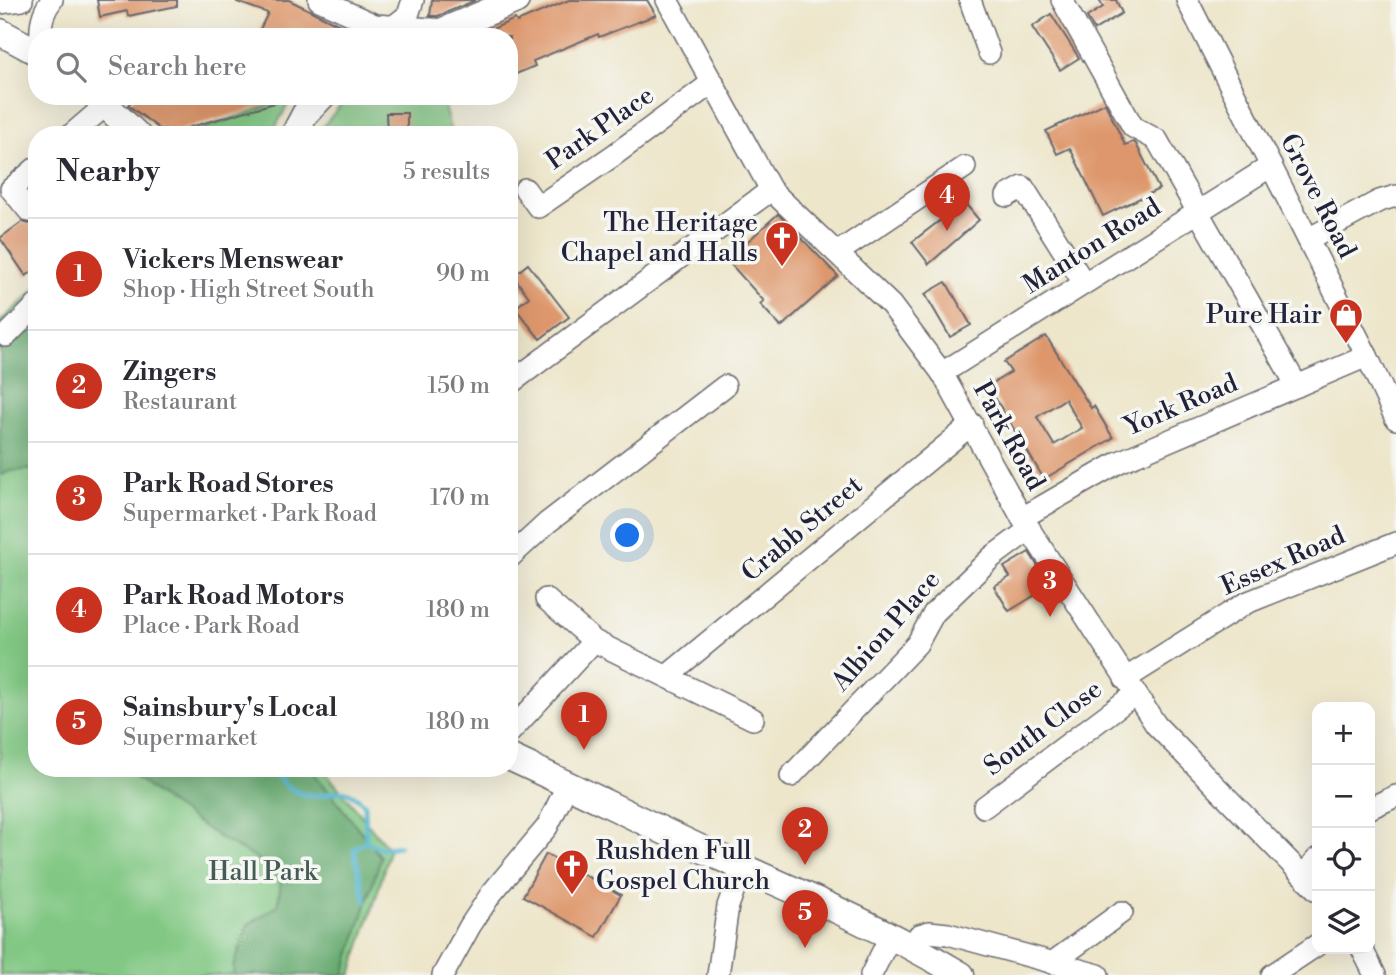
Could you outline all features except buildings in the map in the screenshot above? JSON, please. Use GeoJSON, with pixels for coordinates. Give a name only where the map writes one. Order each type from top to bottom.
{"type":"FeatureCollection","features":[{"type":"Feature","properties":{"kind":"main road"},"geometry":{"type":"LineString","coordinates":[[450,28],[516,0]]}},
{"type":"Feature","properties":{"kind":"main road"},"geometry":{"type":"LineString","coordinates":[[0,32],[28,47]]}},
{"type":"Feature","properties":{"kind":"main road"},"geometry":{"type":"LineString","coordinates":[[105,105],[127,126]]}},
{"type":"Feature","properties":{"kind":"main road"},"geometry":{"type":"LineString","coordinates":[[299,126],[314,105]]}},
{"type":"Feature","properties":{"kind":"main road"},"geometry":{"type":"LineString","coordinates":[[518,761],[902,941],[961,975]]}},
{"type":"Feature","properties":{"kind":"street"},"geometry":{"type":"LineString","coordinates":[[0,3],[22,0]]}},
{"type":"Feature","properties":{"kind":"street"},"geometry":{"type":"LineString","coordinates":[[41,28],[41,21],[52,0]]}},
{"type":"Feature","properties":{"kind":"street"},"geometry":{"type":"LineString","coordinates":[[319,0],[382,28]]}},
{"type":"Feature","properties":{"kind":"street"},"geometry":{"type":"LineString","coordinates":[[386,28],[408,15],[413,0]]}},
{"type":"Feature","properties":{"kind":"street","name":"Park Road"},"geometry":{"type":"LineString","coordinates":[[667,0],[771,190],[891,305],[942,373],[1026,523],[1156,725],[1310,883]]}},
{"type":"Feature","properties":{"kind":"street"},"geometry":{"type":"LineString","coordinates":[[970,0],[989,53]]}},
{"type":"Feature","properties":{"kind":"street"},"geometry":{"type":"LineString","coordinates":[[1062,0],[1133,127],[1157,140],[1297,386]]}},
{"type":"Feature","properties":{"kind":"street","name":"Grove Road"},"geometry":{"type":"LineString","coordinates":[[1187,0],[1367,356],[1396,419]]}},
{"type":"Feature","properties":{"kind":"street","name":"Park Place"},"geometry":{"type":"LineString","coordinates":[[525,189],[538,207],[713,82]]}},
{"type":"Feature","properties":{"kind":"street"},"geometry":{"type":"LineString","coordinates":[[79,126],[97,105]]}},
{"type":"Feature","properties":{"kind":"street","name":"Manton Road"},"geometry":{"type":"LineString","coordinates":[[942,373],[1271,166]]}},
{"type":"Feature","properties":{"kind":"street"},"geometry":{"type":"LineString","coordinates":[[837,253],[965,167]]}},
{"type":"Feature","properties":{"kind":"street"},"geometry":{"type":"LineString","coordinates":[[28,175],[11,189],[28,210]]}},
{"type":"Feature","properties":{"kind":"street"},"geometry":{"type":"LineString","coordinates":[[1007,196],[1023,187],[1084,283]]}},
{"type":"Feature","properties":{"kind":"street"},"geometry":{"type":"LineString","coordinates":[[518,377],[771,190]]}},
{"type":"Feature","properties":{"kind":"street"},"geometry":{"type":"LineString","coordinates":[[1308,239],[1379,201],[1396,197]]}},
{"type":"Feature","properties":{"kind":"street"},"geometry":{"type":"LineString","coordinates":[[6,336],[28,315]]}},
{"type":"Feature","properties":{"kind":"street","name":"York Road"},"geometry":{"type":"LineString","coordinates":[[1026,523],[1119,462],[1367,356]]}},
{"type":"Feature","properties":{"kind":"street"},"geometry":{"type":"LineString","coordinates":[[518,550],[547,523],[725,386]]}},
{"type":"Feature","properties":{"kind":"street","name":"Crabb Street"},"geometry":{"type":"LineString","coordinates":[[667,676],[972,424]]}},
{"type":"Feature","properties":{"kind":"street","name":"Albion Place"},"geometry":{"type":"LineString","coordinates":[[791,776],[917,644],[934,613],[1026,523]]}},
{"type":"Feature","properties":{"kind":"street","name":"Essex Road"},"geometry":{"type":"LineString","coordinates":[[1130,687],[1246,603],[1396,542]]}},
{"type":"Feature","properties":{"kind":"street"},"geometry":{"type":"LineString","coordinates":[[546,600],[594,641],[753,719]]}},
{"type":"Feature","properties":{"kind":"street"},"geometry":{"type":"LineString","coordinates":[[518,723],[594,641]]}},
{"type":"Feature","properties":{"kind":"street","name":"South Close"},"geometry":{"type":"LineString","coordinates":[[984,807],[1130,687]]}},
{"type":"Feature","properties":{"kind":"street"},"geometry":{"type":"LineString","coordinates":[[443,975],[491,894],[547,827],[568,784]]}},
{"type":"Feature","properties":{"kind":"street"},"geometry":{"type":"LineString","coordinates":[[1375,806],[1396,796]]}},
{"type":"Feature","properties":{"kind":"street"},"geometry":{"type":"LineString","coordinates":[[718,975],[728,906],[742,867]]}},
{"type":"Feature","properties":{"kind":"street"},"geometry":{"type":"LineString","coordinates":[[1052,963],[1122,912]]}},
{"type":"Feature","properties":{"kind":"street"},"geometry":{"type":"LineString","coordinates":[[866,972],[902,941],[929,932],[948,934],[1098,975]]}},
{"type":"Feature","properties":{"kind":"street"},"geometry":{"type":"LineString","coordinates":[[1272,975],[1312,948]]}},
{"type":"Feature","properties":{"kind":"street"},"geometry":{"type":"LineString","coordinates":[[1364,954],[1375,975]]}},
{"type":"Feature","properties":{"kind":"green space"},"geometry":{"type":"Polygon","coordinates":[[[271,105],[287,106],[276,126],[210,126],[271,105]]]}},
{"type":"Feature","properties":{"kind":"green space"},"geometry":{"type":"Polygon","coordinates":[[[341,105],[444,105],[449,126],[323,126],[341,105]]]}},
{"type":"Feature","properties":{"kind":"green space","name":"Hall Park"},"geometry":{"type":"Polygon","coordinates":[[[28,296],[28,777],[329,777],[389,849],[351,975],[0,975],[0,322],[28,296]]]}},
{"type":"Feature","properties":{"kind":"green space"},"geometry":{"type":"Polygon","coordinates":[[[28,304],[28,470],[10,471],[0,476],[0,330],[12,322],[28,304]]]}},
{"type":"Feature","properties":{"kind":"green space"},"geometry":{"type":"Polygon","coordinates":[[[135,777],[317,777],[381,857],[344,975],[234,975],[233,967],[248,925],[278,905],[281,880],[263,862],[223,840],[135,777]]]}},
{"type":"Feature","properties":{"kind":"waterway"},"geometry":{"type":"LineString","coordinates":[[278,777],[287,786],[303,794],[318,795],[343,791],[365,805],[366,841],[354,849],[365,901]]}},
{"type":"Feature","properties":{"kind":"waterway"},"geometry":{"type":"LineString","coordinates":[[366,841],[382,849],[399,846]]}},
{"type":"Feature","properties":{"kind":"place","name":"Park Road Motors"},"geometry":{"type":"Point","coordinates":[947,231]}},
{"type":"Feature","properties":{"kind":"place","name":"The Heritage Chapel and Halls"},"geometry":{"type":"Point","coordinates":[782,268]}},
{"type":"Feature","properties":{"kind":"place","name":"Pure Hair"},"geometry":{"type":"Point","coordinates":[1346,345]}},
{"type":"Feature","properties":{"kind":"place","name":"Park Road Stores"},"geometry":{"type":"Point","coordinates":[1050,617]}},
{"type":"Feature","properties":{"kind":"place","name":"Vickers Menswear"},"geometry":{"type":"Point","coordinates":[584,750]}},
{"type":"Feature","properties":{"kind":"place","name":"Zingers"},"geometry":{"type":"Point","coordinates":[805,865]}},
{"type":"Feature","properties":{"kind":"place","name":"Rushden Full Gospel Church"},"geometry":{"type":"Point","coordinates":[572,896]}},
{"type":"Feature","properties":{"kind":"place","name":"Sainsbury's Local"},"geometry":{"type":"Point","coordinates":[805,948]}}]}
